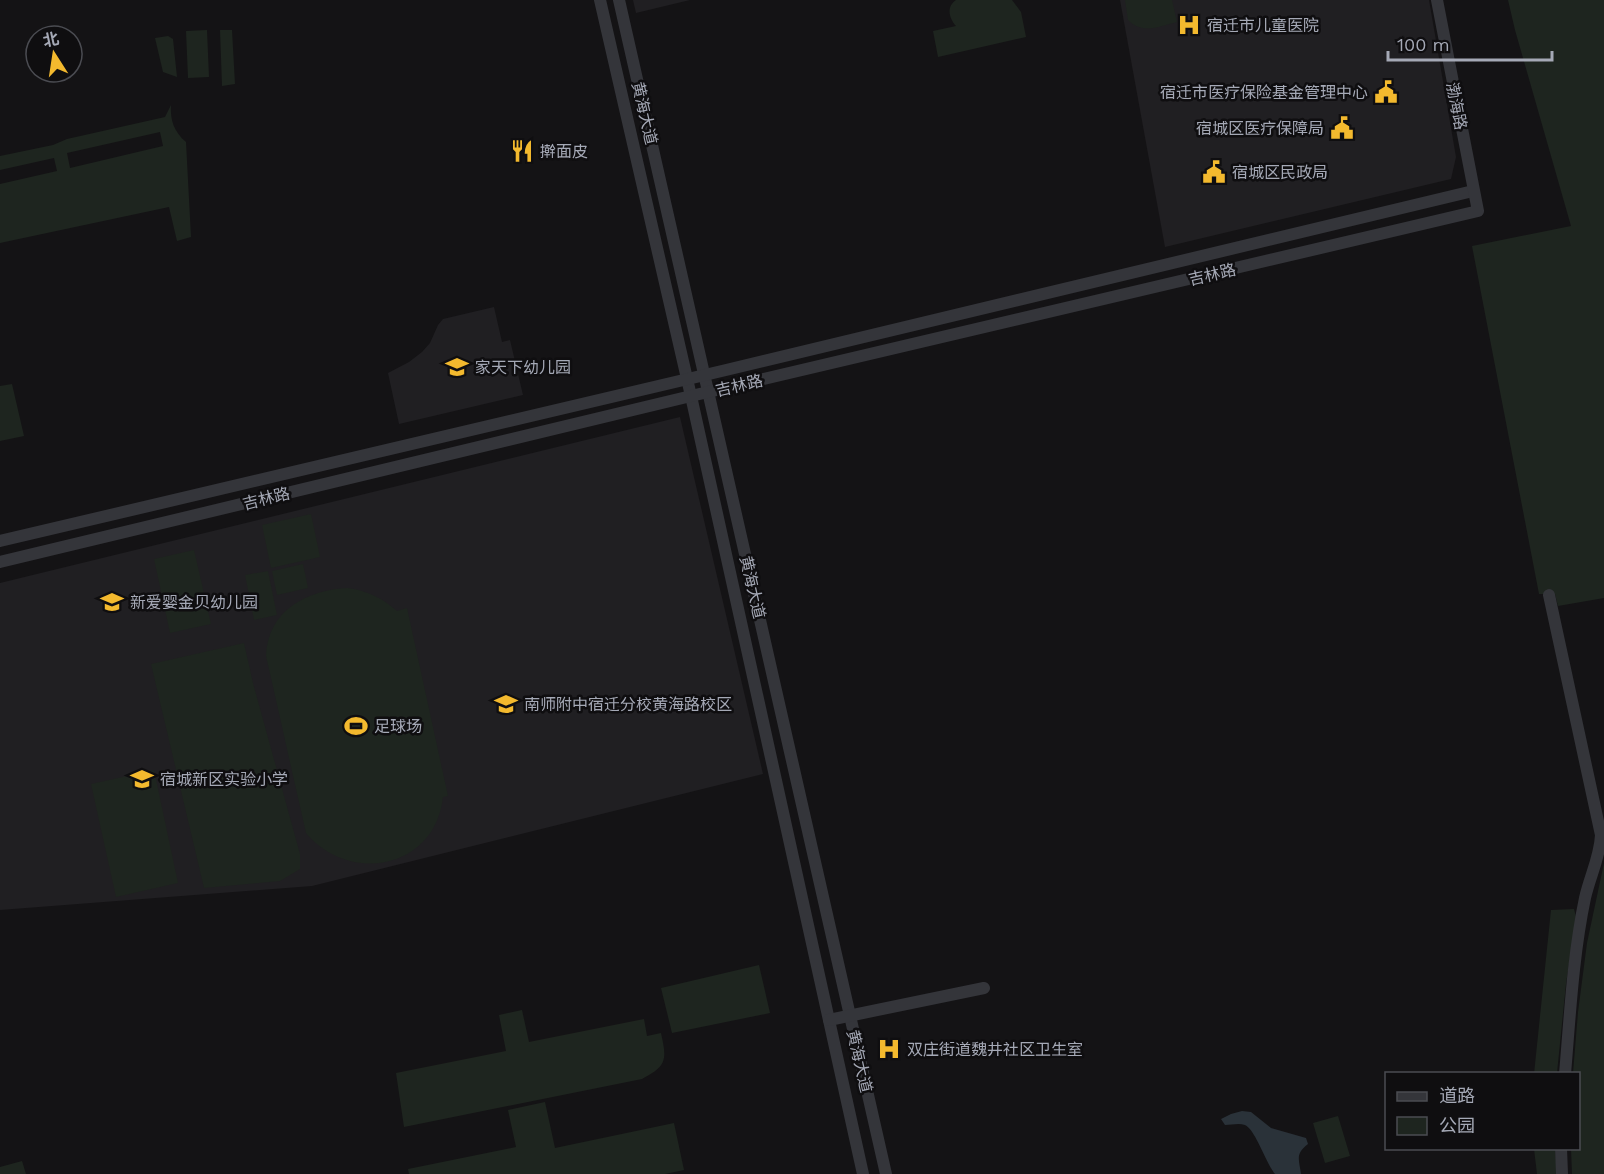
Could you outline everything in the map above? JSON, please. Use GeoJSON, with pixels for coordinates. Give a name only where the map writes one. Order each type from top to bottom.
{"type":"FeatureCollection","features":[{"type":"Feature","properties":{"kind":"street","name":"黄海大道"},"geometry":{"type":"LineString","coordinates":[[600,0],[687,378],[863,1174]]}},
{"type":"Feature","properties":{"kind":"street","name":"黄海大道"},"geometry":{"type":"LineString","coordinates":[[619,0],[710,392],[886,1174]]}},
{"type":"Feature","properties":{"kind":"street","name":"渤海路"},"geometry":{"type":"LineString","coordinates":[[1437,0],[1478,211]]}},
{"type":"Feature","properties":{"kind":"street","name":"吉林路"},"geometry":{"type":"LineString","coordinates":[[0,541],[1473,191]]}},
{"type":"Feature","properties":{"kind":"street","name":"吉林路"},"geometry":{"type":"LineString","coordinates":[[0,562],[691,396],[1478,211]]}},
{"type":"Feature","properties":{"kind":"street"},"geometry":{"type":"LineString","coordinates":[[1549,595],[1601,835],[1600,848],[1585,897],[1574,976],[1565,1072]]}},
{"type":"Feature","properties":{"kind":"street"},"geometry":{"type":"LineString","coordinates":[[829,1020],[984,988]]}},
{"type":"Feature","properties":{"kind":"street"},"geometry":{"type":"LineString","coordinates":[[1561,1150],[1563,1174]]}},
{"type":"Feature","properties":{"kind":"shaded area"},"geometry":{"type":"Polygon","coordinates":[[[633,0],[690,0],[636,13],[633,0]]]}},
{"type":"Feature","properties":{"kind":"shaded area"},"geometry":{"type":"Polygon","coordinates":[[[1120,0],[1429,0],[1456,157],[1451,179],[1165,247],[1120,0]]]}},
{"type":"Feature","properties":{"kind":"shaded area","name":"家天下幼儿园"},"geometry":{"type":"Polygon","coordinates":[[[494,307],[502,342],[510,340],[523,395],[399,424],[388,373],[422,352],[430,343],[443,319],[494,307]]]}},
{"type":"Feature","properties":{"kind":"shaded area","name":"南师附中宿迁分校黄海路校区"},"geometry":{"type":"Polygon","coordinates":[[[680,417],[763,774],[312,886],[0,910],[0,583],[680,417]]]}},
{"type":"Feature","properties":{"kind":"shaded area"},"geometry":{"type":"Polygon","coordinates":[[[1242,1111],[1251,1112],[1271,1128],[1306,1138],[1308,1144],[1299,1157],[1301,1174],[1275,1174],[1249,1128],[1243,1124],[1225,1125],[1221,1119],[1242,1111]]]}},
{"type":"Feature","properties":{"kind":"green space"},"geometry":{"type":"Polygon","coordinates":[[[956,0],[1012,0],[1021,12],[1026,37],[938,57],[933,31],[956,26],[950,9],[956,0]]]}},
{"type":"Feature","properties":{"kind":"green space"},"geometry":{"type":"Polygon","coordinates":[[[1125,0],[1172,0],[1177,22],[1152,28],[1134,25],[1128,20],[1125,0]]]}},
{"type":"Feature","properties":{"kind":"green space"},"geometry":{"type":"Polygon","coordinates":[[[1508,0],[1604,0],[1604,598],[1558,606],[1555,594],[1539,594],[1472,246],[1571,226],[1508,0]]]}},
{"type":"Feature","properties":{"kind":"green space"},"geometry":{"type":"Polygon","coordinates":[[[207,30],[209,77],[188,78],[186,31],[207,30]]]}},
{"type":"Feature","properties":{"kind":"green space"},"geometry":{"type":"Polygon","coordinates":[[[220,30],[232,30],[235,84],[222,86],[220,30]]]}},
{"type":"Feature","properties":{"kind":"green space"},"geometry":{"type":"Polygon","coordinates":[[[168,36],[173,39],[177,77],[163,72],[155,38],[168,36]]]}},
{"type":"Feature","properties":{"kind":"green space"},"geometry":{"type":"Polygon","coordinates":[[[171,105],[174,125],[178,134],[186,142],[191,237],[177,241],[169,207],[0,243],[0,184],[57,171],[54,158],[0,170],[0,156],[165,117],[171,105]],[[160,132],[67,153],[70,168],[163,146],[160,132]]]}},
{"type":"Feature","properties":{"kind":"green space"},"geometry":{"type":"Polygon","coordinates":[[[12,384],[24,436],[0,441],[0,386],[12,384]]]}},
{"type":"Feature","properties":{"kind":"green space"},"geometry":{"type":"Polygon","coordinates":[[[311,514],[320,557],[271,568],[262,525],[311,514]]]}},
{"type":"Feature","properties":{"kind":"green space"},"geometry":{"type":"Polygon","coordinates":[[[194,550],[211,624],[170,633],[154,559],[194,550]]]}},
{"type":"Feature","properties":{"kind":"green space"},"geometry":{"type":"Polygon","coordinates":[[[303,564],[308,588],[277,595],[272,571],[303,564]]]}},
{"type":"Feature","properties":{"kind":"green space"},"geometry":{"type":"Polygon","coordinates":[[[268,571],[277,615],[254,620],[245,575],[268,571]]]}},
{"type":"Feature","properties":{"kind":"green space"},"geometry":{"type":"Polygon","coordinates":[[[348,588],[374,596],[397,611],[407,608],[448,796],[443,797],[437,821],[424,840],[408,854],[388,862],[367,863],[345,859],[324,849],[306,833],[266,656],[268,640],[274,626],[292,606],[318,593],[348,588]]]}},
{"type":"Feature","properties":{"kind":"green space"},"geometry":{"type":"Polygon","coordinates":[[[244,643],[300,854],[300,869],[280,881],[204,888],[151,664],[244,643]]]}},
{"type":"Feature","properties":{"kind":"green space"},"geometry":{"type":"Polygon","coordinates":[[[154,770],[178,883],[116,897],[91,784],[154,770]]]}},
{"type":"Feature","properties":{"kind":"green space"},"geometry":{"type":"Polygon","coordinates":[[[1604,863],[1604,1174],[1572,1174],[1571,1150],[1580,1150],[1580,1072],[1573,1072],[1587,943],[1604,863]]]}},
{"type":"Feature","properties":{"kind":"green space"},"geometry":{"type":"Polygon","coordinates":[[[1574,909],[1576,917],[1566,984],[1557,1072],[1534,1072],[1551,910],[1574,909]]]}},
{"type":"Feature","properties":{"kind":"green space"},"geometry":{"type":"Polygon","coordinates":[[[759,965],[770,1013],[672,1033],[661,988],[759,965]]]}},
{"type":"Feature","properties":{"kind":"green space"},"geometry":{"type":"Polygon","coordinates":[[[522,1010],[529,1042],[644,1019],[647,1036],[661,1033],[663,1061],[661,1066],[642,1079],[404,1127],[396,1073],[506,1051],[499,1015],[522,1010]]]}},
{"type":"Feature","properties":{"kind":"green space"},"geometry":{"type":"Polygon","coordinates":[[[545,1102],[555,1148],[674,1123],[684,1170],[665,1174],[409,1174],[408,1169],[516,1147],[508,1110],[545,1102]]]}},
{"type":"Feature","properties":{"kind":"green space"},"geometry":{"type":"Polygon","coordinates":[[[1338,1116],[1350,1156],[1325,1163],[1313,1123],[1338,1116]]]}},
{"type":"Feature","properties":{"kind":"green space"},"geometry":{"type":"Polygon","coordinates":[[[1534,1150],[1555,1150],[1557,1174],[1537,1174],[1534,1150]]]}},
{"type":"Feature","properties":{"kind":"green space"},"geometry":{"type":"Polygon","coordinates":[[[22,1161],[26,1174],[0,1174],[0,1167],[22,1161]]]}},
{"type":"Feature","properties":{"kind":"place","name":"宿迁市儿童医院"},"geometry":{"type":"Point","coordinates":[1189,25]}},
{"type":"Feature","properties":{"kind":"place","name":"宿迁市医疗保险基金管理中心"},"geometry":{"type":"Point","coordinates":[1386,92]}},
{"type":"Feature","properties":{"kind":"place","name":"宿城区医疗保障局"},"geometry":{"type":"Point","coordinates":[1342,128]}},
{"type":"Feature","properties":{"kind":"place","name":"擀面皮"},"geometry":{"type":"Point","coordinates":[522,151]}},
{"type":"Feature","properties":{"kind":"place","name":"宿城区民政局"},"geometry":{"type":"Point","coordinates":[1214,172]}},
{"type":"Feature","properties":{"kind":"place","name":"家天下幼儿园"},"geometry":{"type":"Point","coordinates":[457,367]}},
{"type":"Feature","properties":{"kind":"place","name":"新爱婴金贝幼儿园"},"geometry":{"type":"Point","coordinates":[112,602]}},
{"type":"Feature","properties":{"kind":"place","name":"南师附中宿迁分校黄海路校区"},"geometry":{"type":"Point","coordinates":[506,704]}},
{"type":"Feature","properties":{"kind":"place","name":"足球场"},"geometry":{"type":"Point","coordinates":[356,726]}},
{"type":"Feature","properties":{"kind":"place","name":"宿城新区实验小学"},"geometry":{"type":"Point","coordinates":[142,779]}},
{"type":"Feature","properties":{"kind":"place","name":"双庄街道魏井社区卫生室"},"geometry":{"type":"Point","coordinates":[889,1049]}}]}
